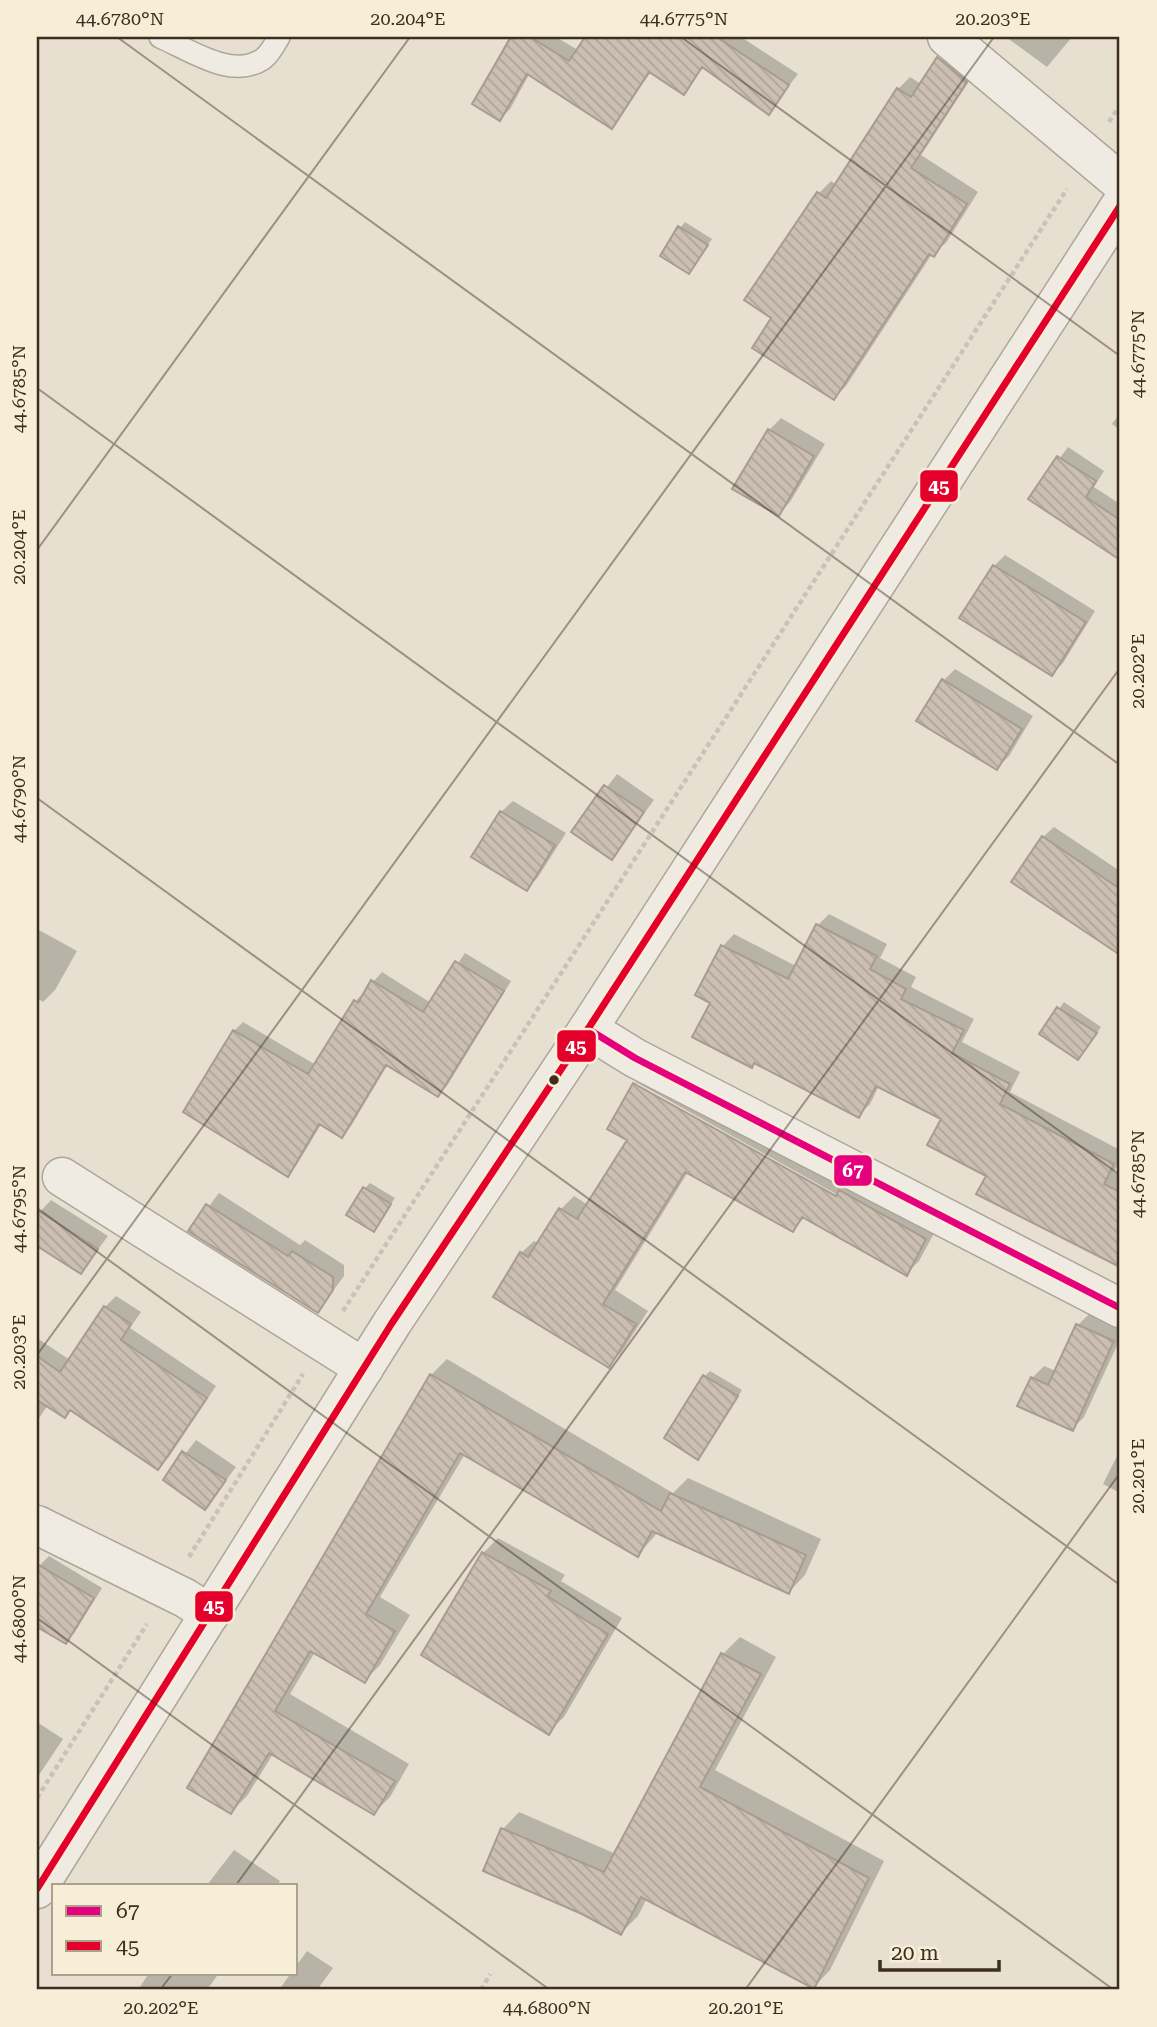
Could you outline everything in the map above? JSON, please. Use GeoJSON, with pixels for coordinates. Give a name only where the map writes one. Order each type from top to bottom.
{"type":"FeatureCollection","features":[{"type":"Feature","properties":{"kind":"street"},"geometry":{"type":"LineString","coordinates":[[947,37],[1120,182]]}},
{"type":"Feature","properties":{"kind":"street"},"geometry":{"type":"LineString","coordinates":[[37,1889],[364,1368],[588,1030],[1120,206]]}},
{"type":"Feature","properties":{"kind":"street"},"geometry":{"type":"LineString","coordinates":[[588,1030],[635,1058],[1120,1308]]}},
{"type":"Feature","properties":{"kind":"street"},"geometry":{"type":"LineString","coordinates":[[62,1177],[364,1368]]}},
{"type":"Feature","properties":{"kind":"street"},"geometry":{"type":"LineString","coordinates":[[37,1524],[169,1590],[209,1615]]}},
{"type":"Feature","properties":{"kind":"lane"},"geometry":{"type":"LineString","coordinates":[[160,37],[225,65],[246,68],[266,58],[279,37]]}},
{"type":"Feature","properties":{"kind":"path"},"geometry":{"type":"LineString","coordinates":[[37,1798],[323,1342],[1120,105]]}},
{"type":"Feature","properties":{"kind":"path"},"geometry":{"type":"LineString","coordinates":[[481,1990],[489,1975]]}},
{"type":"Feature","properties":{"kind":"building"},"geometry":{"type":"Polygon","coordinates":[[[511,37],[530,37],[569,61],[585,37],[722,37],[720,39],[789,85],[769,115],[702,67],[684,95],[649,72],[612,129],[527,74],[500,121],[472,104],[511,37]]]}},
{"type":"Feature","properties":{"kind":"building"},"geometry":{"type":"Polygon","coordinates":[[[937,57],[967,82],[911,168],[967,204],[934,257],[929,254],[834,400],[752,348],[771,318],[744,300],[817,192],[826,198],[897,88],[911,97],[937,57]]]}},
{"type":"Feature","properties":{"kind":"building"},"geometry":{"type":"Polygon","coordinates":[[[678,226],[708,245],[689,274],[660,256],[678,226]]]}},
{"type":"Feature","properties":{"kind":"building"},"geometry":{"type":"Polygon","coordinates":[[[768,429],[814,456],[779,516],[732,489],[768,429]]]}},
{"type":"Feature","properties":{"kind":"building"},"geometry":{"type":"Polygon","coordinates":[[[1057,456],[1096,481],[1086,497],[1120,520],[1120,560],[1028,499],[1057,456]]]}},
{"type":"Feature","properties":{"kind":"building"},"geometry":{"type":"Polygon","coordinates":[[[993,565],[1086,622],[1052,676],[959,618],[993,565]]]}},
{"type":"Feature","properties":{"kind":"building"},"geometry":{"type":"Polygon","coordinates":[[[942,679],[1022,729],[997,770],[916,721],[942,679]]]}},
{"type":"Feature","properties":{"kind":"building"},"geometry":{"type":"Polygon","coordinates":[[[604,785],[644,812],[612,860],[571,832],[604,785]]]}},
{"type":"Feature","properties":{"kind":"building"},"geometry":{"type":"Polygon","coordinates":[[[500,811],[555,845],[527,891],[471,857],[500,811]]]}},
{"type":"Feature","properties":{"kind":"building"},"geometry":{"type":"Polygon","coordinates":[[[1042,836],[1120,889],[1120,955],[1011,882],[1042,836]]]}},
{"type":"Feature","properties":{"kind":"building"},"geometry":{"type":"Polygon","coordinates":[[[816,924],[877,956],[870,969],[906,989],[901,999],[964,1030],[952,1053],[1010,1084],[1000,1104],[1114,1164],[1104,1184],[1120,1192],[1120,1267],[976,1194],[986,1176],[927,1145],[941,1119],[876,1086],[859,1118],[754,1063],[752,1068],[692,1037],[710,1003],[695,995],[721,945],[788,979],[816,924]]]}},
{"type":"Feature","properties":{"kind":"building"},"geometry":{"type":"Polygon","coordinates":[[[455,961],[504,991],[438,1097],[386,1065],[342,1138],[319,1124],[288,1177],[183,1112],[233,1030],[308,1074],[354,1000],[358,1003],[371,980],[423,1012],[455,961]]]}},
{"type":"Feature","properties":{"kind":"building"},"geometry":{"type":"Polygon","coordinates":[[[1057,1007],[1097,1033],[1078,1060],[1039,1034],[1057,1007]]]}},
{"type":"Feature","properties":{"kind":"building"},"geometry":{"type":"Polygon","coordinates":[[[633,1083],[836,1196],[839,1190],[926,1239],[907,1276],[802,1217],[793,1232],[685,1172],[603,1304],[636,1324],[609,1368],[493,1297],[520,1252],[528,1257],[559,1208],[577,1219],[627,1140],[607,1129],[633,1083]]]}},
{"type":"Feature","properties":{"kind":"building"},"geometry":{"type":"Polygon","coordinates":[[[363,1187],[391,1204],[374,1232],[346,1215],[363,1187]]]}},
{"type":"Feature","properties":{"kind":"building"},"geometry":{"type":"Polygon","coordinates":[[[206,1204],[288,1256],[292,1251],[333,1277],[333,1290],[318,1313],[188,1231],[206,1204]]]}},
{"type":"Feature","properties":{"kind":"building"},"geometry":{"type":"Polygon","coordinates":[[[37,1210],[98,1249],[81,1274],[37,1246],[37,1210]]]}},
{"type":"Feature","properties":{"kind":"building"},"geometry":{"type":"Polygon","coordinates":[[[104,1306],[131,1324],[121,1340],[207,1398],[158,1470],[70,1410],[65,1418],[37,1400],[37,1356],[60,1372],[104,1306]]]}},
{"type":"Feature","properties":{"kind":"building"},"geometry":{"type":"Polygon","coordinates":[[[1076,1324],[1114,1341],[1073,1431],[1017,1406],[1031,1377],[1048,1385],[1076,1324]]]}},
{"type":"Feature","properties":{"kind":"building"},"geometry":{"type":"Polygon","coordinates":[[[430,1374],[661,1511],[670,1493],[806,1555],[789,1594],[652,1531],[638,1557],[460,1453],[366,1614],[395,1631],[365,1683],[310,1651],[275,1711],[395,1781],[374,1815],[269,1753],[231,1814],[187,1788],[430,1374]]]}},
{"type":"Feature","properties":{"kind":"building"},"geometry":{"type":"Polygon","coordinates":[[[703,1375],[738,1396],[698,1460],[664,1438],[703,1375]]]}},
{"type":"Feature","properties":{"kind":"building"},"geometry":{"type":"Polygon","coordinates":[[[182,1451],[226,1480],[205,1510],[163,1480],[182,1451]]]}},
{"type":"Feature","properties":{"kind":"building"},"geometry":{"type":"Polygon","coordinates":[[[482,1552],[551,1591],[547,1596],[608,1634],[549,1735],[421,1655],[482,1552]]]}},
{"type":"Feature","properties":{"kind":"building"},"geometry":{"type":"Polygon","coordinates":[[[37,1564],[94,1598],[66,1644],[37,1627],[37,1564]]]}},
{"type":"Feature","properties":{"kind":"building"},"geometry":{"type":"Polygon","coordinates":[[[721,1653],[761,1674],[700,1787],[869,1878],[814,1989],[641,1897],[621,1935],[582,1914],[483,1871],[501,1828],[604,1872],[721,1653]]]}},
{"type":"Feature","properties":{"kind":"transit line","name":"45"},"geometry":{"type":"LineString","coordinates":[[37,1889],[392,1323],[588,1029],[1120,206]]}},
{"type":"Feature","properties":{"kind":"transit line","name":"67"},"geometry":{"type":"LineString","coordinates":[[588,1029],[635,1058],[1120,1308]]}}]}
